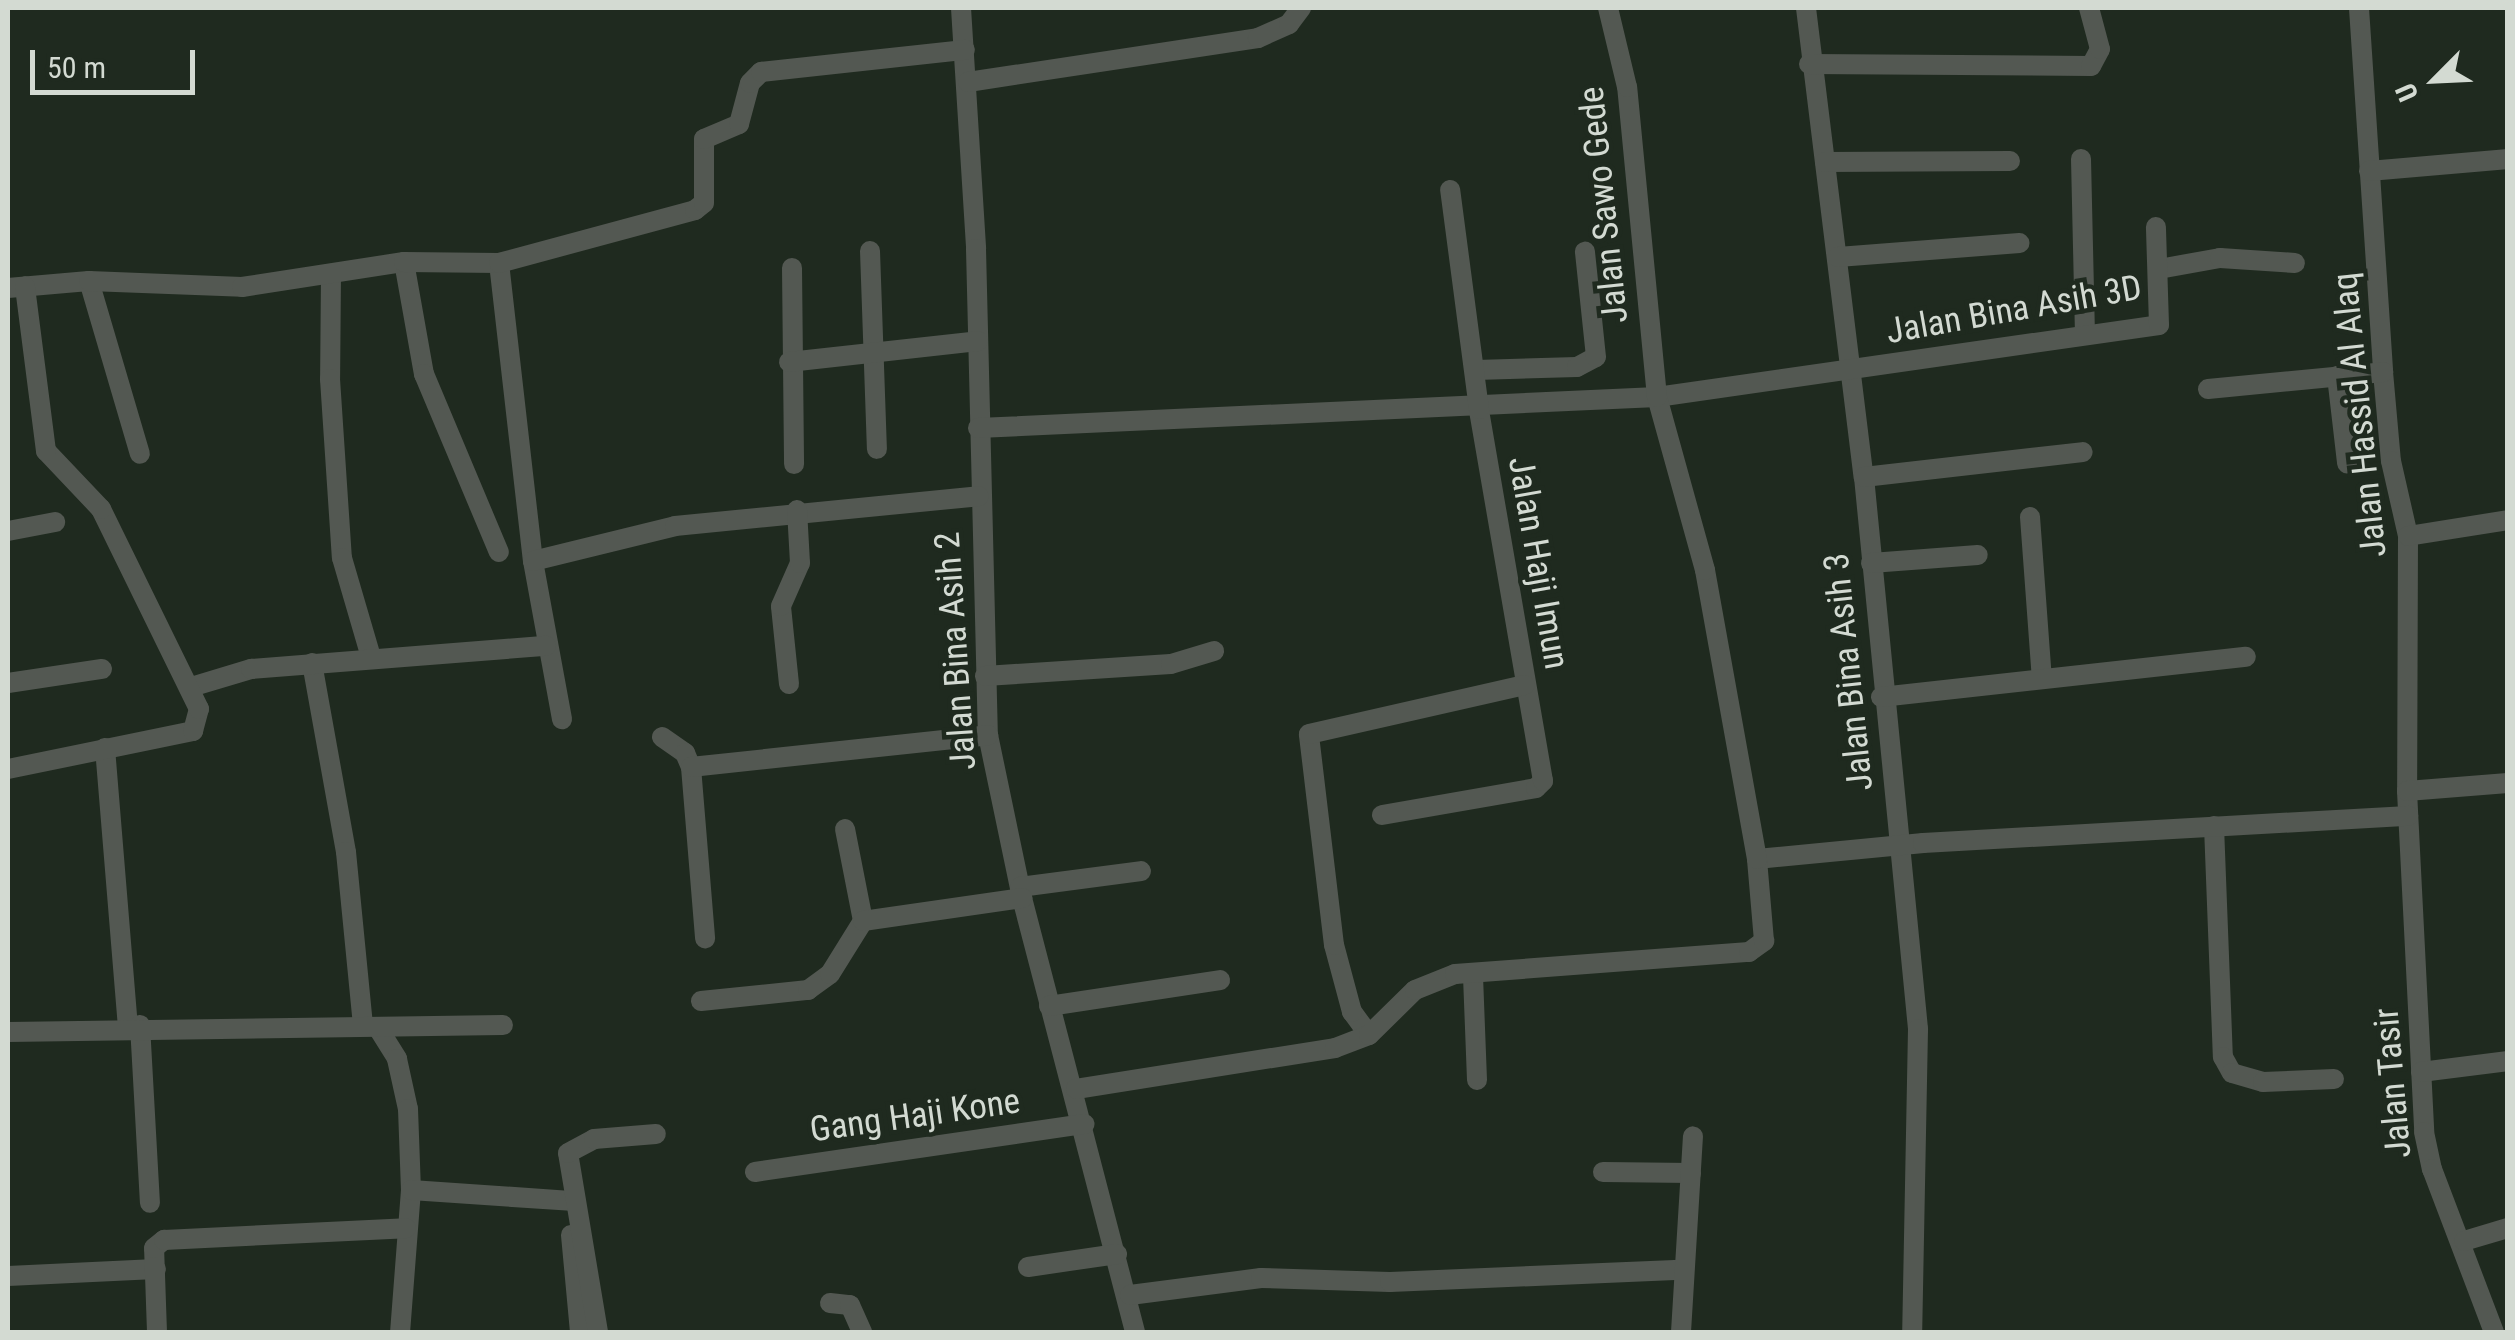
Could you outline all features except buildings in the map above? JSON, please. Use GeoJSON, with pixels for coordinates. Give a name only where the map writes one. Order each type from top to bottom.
{"type":"FeatureCollection","features":[{"type":"Feature","properties":{"kind":"street","name":"Jalan Bina Asih 2"},"geometry":{"type":"LineString","coordinates":[[961,8],[968,82],[978,341],[978,496],[988,735],[1021,893],[1130,1295],[1134,1332]]}},
{"type":"Feature","properties":{"kind":"street"},"geometry":{"type":"LineString","coordinates":[[968,82],[1258,38],[1289,24],[1302,8]]}},
{"type":"Feature","properties":{"kind":"street","name":"Jalan Sawo Gede"},"geometry":{"type":"LineString","coordinates":[[1370,1036],[1424,985],[1455,974],[1473,976],[1749,952],[1767,932],[1706,570],[1657,397],[1627,87],[1608,8]]}},
{"type":"Feature","properties":{"kind":"street","name":"Jalan Bina Asih 3"},"geometry":{"type":"LineString","coordinates":[[1806,8],[1809,64],[1838,256],[1847,371],[1864,477],[1881,697],[1903,846],[1919,1045],[1912,1332]]}},
{"type":"Feature","properties":{"kind":"street"},"geometry":{"type":"LineString","coordinates":[[1809,64],[2086,67],[2100,54],[2089,8]]}},
{"type":"Feature","properties":{"kind":"street","name":"Jalan Hassid Al Alaq"},"geometry":{"type":"LineString","coordinates":[[2358,8],[2383,372],[2392,462],[2408,536],[2408,816]]}},
{"type":"Feature","properties":{"kind":"street"},"geometry":{"type":"LineString","coordinates":[[8,769],[193,731],[198,709],[191,687],[101,509],[46,451],[16,287],[88,281],[242,287],[404,262],[499,264],[695,210],[704,203],[704,140],[740,124],[750,83],[762,72],[965,50]]}},
{"type":"Feature","properties":{"kind":"street"},"geometry":{"type":"LineString","coordinates":[[2081,159],[2085,331]]}},
{"type":"Feature","properties":{"kind":"street"},"geometry":{"type":"LineString","coordinates":[[2369,171],[2508,159]]}},
{"type":"Feature","properties":{"kind":"street"},"geometry":{"type":"LineString","coordinates":[[1825,162],[2010,160]]}},
{"type":"Feature","properties":{"kind":"street","name":"Jalan Haji Imun"},"geometry":{"type":"LineString","coordinates":[[1382,815],[1536,788],[1544,781],[1479,409],[1450,190]]}},
{"type":"Feature","properties":{"kind":"street","name":"Jalan Bina Asih 3D"},"geometry":{"type":"LineString","coordinates":[[978,428],[1479,409],[1657,397],[1847,371],[2085,331],[2158,325],[2156,227]]}},
{"type":"Feature","properties":{"kind":"street"},"geometry":{"type":"LineString","coordinates":[[1838,256],[2020,243]]}},
{"type":"Feature","properties":{"kind":"street"},"geometry":{"type":"LineString","coordinates":[[870,251],[869,353],[877,449]]}},
{"type":"Feature","properties":{"kind":"street"},"geometry":{"type":"LineString","coordinates":[[1476,370],[1577,367],[1596,357],[1585,252]]}},
{"type":"Feature","properties":{"kind":"street"},"geometry":{"type":"LineString","coordinates":[[2159,269],[2220,258],[2295,263]]}},
{"type":"Feature","properties":{"kind":"street"},"geometry":{"type":"LineString","coordinates":[[404,262],[424,374],[499,552]]}},
{"type":"Feature","properties":{"kind":"street"},"geometry":{"type":"LineString","coordinates":[[499,264],[533,561],[562,719]]}},
{"type":"Feature","properties":{"kind":"street"},"geometry":{"type":"LineString","coordinates":[[792,268],[789,362],[794,464]]}},
{"type":"Feature","properties":{"kind":"street"},"geometry":{"type":"LineString","coordinates":[[330,274],[330,379],[342,558],[371,656]]}},
{"type":"Feature","properties":{"kind":"street"},"geometry":{"type":"LineString","coordinates":[[88,281],[140,454]]}},
{"type":"Feature","properties":{"kind":"street"},"geometry":{"type":"LineString","coordinates":[[789,362],[978,341]]}},
{"type":"Feature","properties":{"kind":"street"},"geometry":{"type":"LineString","coordinates":[[2208,389],[2383,372]]}},
{"type":"Feature","properties":{"kind":"street"},"geometry":{"type":"LineString","coordinates":[[2338,376],[2347,463]]}},
{"type":"Feature","properties":{"kind":"street"},"geometry":{"type":"LineString","coordinates":[[1864,477],[2083,452]]}},
{"type":"Feature","properties":{"kind":"street"},"geometry":{"type":"LineString","coordinates":[[533,561],[676,526],[798,510],[978,496]]}},
{"type":"Feature","properties":{"kind":"street"},"geometry":{"type":"LineString","coordinates":[[788,684],[782,606],[800,563],[798,510]]}},
{"type":"Feature","properties":{"kind":"street"},"geometry":{"type":"LineString","coordinates":[[2030,517],[2042,680]]}},
{"type":"Feature","properties":{"kind":"street"},"geometry":{"type":"LineString","coordinates":[[2408,536],[2508,520]]}},
{"type":"Feature","properties":{"kind":"street"},"geometry":{"type":"LineString","coordinates":[[8,531],[56,522]]}},
{"type":"Feature","properties":{"kind":"street"},"geometry":{"type":"LineString","coordinates":[[1871,563],[1978,554]]}},
{"type":"Feature","properties":{"kind":"street"},"geometry":{"type":"LineString","coordinates":[[191,687],[252,669],[371,656],[546,646]]}},
{"type":"Feature","properties":{"kind":"street"},"geometry":{"type":"LineString","coordinates":[[985,676],[1161,666],[1214,651]]}},
{"type":"Feature","properties":{"kind":"street"},"geometry":{"type":"LineString","coordinates":[[1881,697],[2246,657]]}},
{"type":"Feature","properties":{"kind":"street"},"geometry":{"type":"LineString","coordinates":[[312,663],[346,852],[370,1026],[405,1090],[411,1190],[400,1332]]}},
{"type":"Feature","properties":{"kind":"street"},"geometry":{"type":"LineString","coordinates":[[8,684],[102,668]]}},
{"type":"Feature","properties":{"kind":"street"},"geometry":{"type":"LineString","coordinates":[[1076,1089],[1335,1048],[1370,1036],[1352,1012],[1334,945],[1309,734],[1525,685]]}},
{"type":"Feature","properties":{"kind":"street"},"geometry":{"type":"LineString","coordinates":[[691,767],[988,735]]}},
{"type":"Feature","properties":{"kind":"street"},"geometry":{"type":"LineString","coordinates":[[662,737],[691,767],[705,938]]}},
{"type":"Feature","properties":{"kind":"street"},"geometry":{"type":"LineString","coordinates":[[105,748],[150,1202]]}},
{"type":"Feature","properties":{"kind":"street"},"geometry":{"type":"LineString","coordinates":[[2407,790],[2508,783]]}},
{"type":"Feature","properties":{"kind":"street"},"geometry":{"type":"LineString","coordinates":[[1757,860],[1903,846],[2408,816]]}},
{"type":"Feature","properties":{"kind":"street","name":"Jalan Tasir"},"geometry":{"type":"LineString","coordinates":[[2408,816],[2421,1072],[2432,1169],[2498,1304],[2494,1332]]}},
{"type":"Feature","properties":{"kind":"street"},"geometry":{"type":"LineString","coordinates":[[2214,826],[2222,1057],[2232,1073],[2263,1082],[2334,1079]]}},
{"type":"Feature","properties":{"kind":"street"},"geometry":{"type":"LineString","coordinates":[[701,1002],[808,990],[830,974],[864,921],[845,829]]}},
{"type":"Feature","properties":{"kind":"street"},"geometry":{"type":"LineString","coordinates":[[864,921],[1141,871]]}},
{"type":"Feature","properties":{"kind":"street"},"geometry":{"type":"LineString","coordinates":[[1473,976],[1477,1080]]}},
{"type":"Feature","properties":{"kind":"street"},"geometry":{"type":"LineString","coordinates":[[1049,1006],[1220,980]]}},
{"type":"Feature","properties":{"kind":"street"},"geometry":{"type":"LineString","coordinates":[[8,1032],[134,1025],[503,1025]]}},
{"type":"Feature","properties":{"kind":"street"},"geometry":{"type":"LineString","coordinates":[[2421,1072],[2508,1061]]}},
{"type":"Feature","properties":{"kind":"street","name":"Gang Haji Kone"},"geometry":{"type":"LineString","coordinates":[[755,1172],[1085,1124]]}},
{"type":"Feature","properties":{"kind":"street"},"geometry":{"type":"LineString","coordinates":[[598,1332],[572,1201],[572,1148],[656,1134]]}},
{"type":"Feature","properties":{"kind":"street"},"geometry":{"type":"LineString","coordinates":[[1681,1332],[1693,1136]]}},
{"type":"Feature","properties":{"kind":"street"},"geometry":{"type":"LineString","coordinates":[[1603,1172],[1690,1172]]}},
{"type":"Feature","properties":{"kind":"street"},"geometry":{"type":"LineString","coordinates":[[411,1190],[572,1201]]}},
{"type":"Feature","properties":{"kind":"street"},"geometry":{"type":"LineString","coordinates":[[157,1332],[154,1248],[164,1240],[406,1228]]}},
{"type":"Feature","properties":{"kind":"street"},"geometry":{"type":"LineString","coordinates":[[2464,1241],[2508,1228]]}},
{"type":"Feature","properties":{"kind":"street"},"geometry":{"type":"LineString","coordinates":[[570,1230],[580,1332]]}},
{"type":"Feature","properties":{"kind":"street"},"geometry":{"type":"LineString","coordinates":[[1028,1267],[1118,1254]]}},
{"type":"Feature","properties":{"kind":"street"},"geometry":{"type":"LineString","coordinates":[[8,1276],[156,1269]]}},
{"type":"Feature","properties":{"kind":"street"},"geometry":{"type":"LineString","coordinates":[[1130,1295],[1261,1278],[1390,1282],[1682,1270]]}},
{"type":"Feature","properties":{"kind":"street"},"geometry":{"type":"LineString","coordinates":[[830,1303],[850,1305],[862,1332]]}}]}
